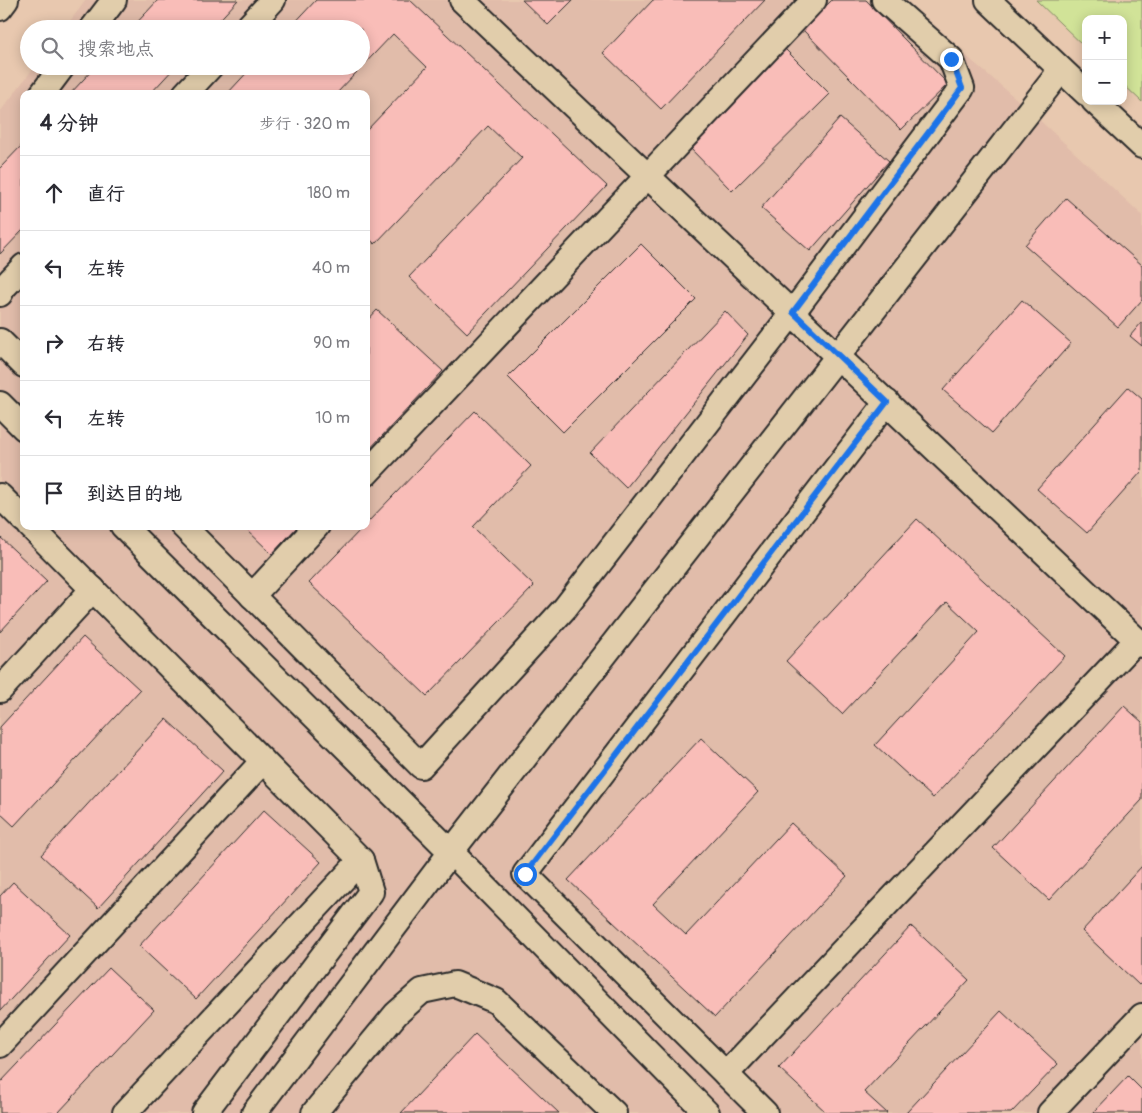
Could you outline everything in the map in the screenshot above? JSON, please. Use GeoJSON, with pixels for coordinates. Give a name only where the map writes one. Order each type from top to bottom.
{"type":"FeatureCollection","features":[{"type":"Feature","properties":{"kind":"street"},"geometry":{"type":"LineString","coordinates":[[0,8],[6,0]]}},
{"type":"Feature","properties":{"kind":"street"},"geometry":{"type":"LineString","coordinates":[[99,20],[114,0]]}},
{"type":"Feature","properties":{"kind":"street"},"geometry":{"type":"LineString","coordinates":[[254,20],[273,0]]}},
{"type":"Feature","properties":{"kind":"street"},"geometry":{"type":"LineString","coordinates":[[462,0],[1140,642],[726,1074]]}},
{"type":"Feature","properties":{"kind":"street"},"geometry":{"type":"LineString","coordinates":[[370,470],[814,0]]}},
{"type":"Feature","properties":{"kind":"street"},"geometry":{"type":"LineString","coordinates":[[187,530],[421,766],[566,608],[962,88],[951,59],[884,0]]}},
{"type":"Feature","properties":{"kind":"street"},"geometry":{"type":"LineString","coordinates":[[988,0],[1082,89]]}},
{"type":"Feature","properties":{"kind":"street"},"geometry":{"type":"LineString","coordinates":[[254,1113],[451,852],[1061,70]]}},
{"type":"Feature","properties":{"kind":"street"},"geometry":{"type":"LineString","coordinates":[[45,90],[56,75]]}},
{"type":"Feature","properties":{"kind":"street"},"geometry":{"type":"LineString","coordinates":[[189,90],[203,75]]}},
{"type":"Feature","properties":{"kind":"street"},"geometry":{"type":"LineString","coordinates":[[1098,105],[1142,146]]}},
{"type":"Feature","properties":{"kind":"street"},"geometry":{"type":"LineString","coordinates":[[0,294],[3,288],[20,270]]}},
{"type":"Feature","properties":{"kind":"street"},"geometry":{"type":"LineString","coordinates":[[0,341],[20,361]]}},
{"type":"Feature","properties":{"kind":"street"},"geometry":{"type":"LineString","coordinates":[[765,1113],[525,874],[887,402]]}},
{"type":"Feature","properties":{"kind":"street"},"geometry":{"type":"LineString","coordinates":[[0,404],[20,424]]}},
{"type":"Feature","properties":{"kind":"street"},"geometry":{"type":"LineString","coordinates":[[0,496],[20,516]]}},
{"type":"Feature","properties":{"kind":"street"},"geometry":{"type":"LineString","coordinates":[[34,530],[361,860],[371,892],[204,1113]]}},
{"type":"Feature","properties":{"kind":"street"},"geometry":{"type":"LineString","coordinates":[[127,530],[451,852],[707,1113]]}},
{"type":"Feature","properties":{"kind":"street"},"geometry":{"type":"LineString","coordinates":[[252,596],[313,530]]}},
{"type":"Feature","properties":{"kind":"street"},"geometry":{"type":"LineString","coordinates":[[0,690],[93,589]]}},
{"type":"Feature","properties":{"kind":"street"},"geometry":{"type":"LineString","coordinates":[[0,1045],[263,761]]}},
{"type":"Feature","properties":{"kind":"street"},"geometry":{"type":"LineString","coordinates":[[125,1113],[361,860]]}},
{"type":"Feature","properties":{"kind":"street"},"geometry":{"type":"LineString","coordinates":[[314,1113],[402,1008],[422,991],[455,984],[496,1001],[614,1113]]}},
{"type":"Feature","properties":{"kind":"street"},"geometry":{"type":"LineString","coordinates":[[1050,1113],[1142,1016]]}},
{"type":"Feature","properties":{"kind":"shaded area"},"geometry":{"type":"Polygon","coordinates":[[[86,0],[901,0],[1020,102],[1142,215],[1142,1113],[0,1113],[0,112],[28,75],[370,75],[370,20],[71,20],[86,0]]]}},
{"type":"Feature","properties":{"kind":"green space"},"geometry":{"type":"Polygon","coordinates":[[[1036,0],[1142,0],[1142,102],[1127,88],[1127,15],[1082,15],[1082,44],[1036,0]]]}},
{"type":"Feature","properties":{"kind":"building"},"geometry":{"type":"Polygon","coordinates":[[[158,0],[238,0],[219,20],[139,20],[158,0]]]}},
{"type":"Feature","properties":{"kind":"building"},"geometry":{"type":"Polygon","coordinates":[[[316,0],[410,0],[607,186],[467,333],[409,277],[522,158],[488,126],[375,244],[370,240],[370,127],[427,67],[393,34],[370,58],[370,20],[297,20],[316,0]]]}},
{"type":"Feature","properties":{"kind":"building"},"geometry":{"type":"Polygon","coordinates":[[[522,0],[573,0],[548,25],[522,0]]]}},
{"type":"Feature","properties":{"kind":"building"},"geometry":{"type":"Polygon","coordinates":[[[653,0],[765,0],[661,109],[603,53],[653,0]]]}},
{"type":"Feature","properties":{"kind":"building"},"geometry":{"type":"Polygon","coordinates":[[[832,0],[866,0],[948,84],[901,130],[802,29],[832,0]]]}},
{"type":"Feature","properties":{"kind":"building"},"geometry":{"type":"Polygon","coordinates":[[[783,47],[830,94],[732,191],[685,143],[783,47]]]}},
{"type":"Feature","properties":{"kind":"building"},"geometry":{"type":"Polygon","coordinates":[[[88,75],[168,75],[154,90],[74,90],[88,75]]]}},
{"type":"Feature","properties":{"kind":"building"},"geometry":{"type":"Polygon","coordinates":[[[245,75],[354,75],[340,90],[231,90],[245,75]]]}},
{"type":"Feature","properties":{"kind":"building"},"geometry":{"type":"Polygon","coordinates":[[[840,118],[889,161],[810,251],[761,208],[840,118]]]}},
{"type":"Feature","properties":{"kind":"building"},"geometry":{"type":"Polygon","coordinates":[[[20,147],[20,233],[0,254],[0,168],[20,147]]]}},
{"type":"Feature","properties":{"kind":"building"},"geometry":{"type":"Polygon","coordinates":[[[1066,198],[1142,265],[1142,300],[1118,327],[1025,245],[1066,198]]]}},
{"type":"Feature","properties":{"kind":"building"},"geometry":{"type":"Polygon","coordinates":[[[641,244],[696,299],[563,432],[508,377],[641,244]]]}},
{"type":"Feature","properties":{"kind":"building"},"geometry":{"type":"Polygon","coordinates":[[[1022,300],[1071,343],[992,433],[943,390],[1022,300]]]}},
{"type":"Feature","properties":{"kind":"building"},"geometry":{"type":"Polygon","coordinates":[[[377,310],[443,371],[370,449],[370,318],[377,310]]]}},
{"type":"Feature","properties":{"kind":"building"},"geometry":{"type":"Polygon","coordinates":[[[725,311],[748,335],[626,488],[590,453],[725,311]]]}},
{"type":"Feature","properties":{"kind":"building"},"geometry":{"type":"Polygon","coordinates":[[[1142,322],[1142,346],[1130,336],[1142,322]]]}},
{"type":"Feature","properties":{"kind":"building"},"geometry":{"type":"Polygon","coordinates":[[[1128,387],[1142,399],[1142,471],[1087,533],[1037,489],[1128,387]]]}},
{"type":"Feature","properties":{"kind":"building"},"geometry":{"type":"Polygon","coordinates":[[[475,411],[531,466],[473,527],[534,586],[427,696],[309,583],[360,530],[370,530],[370,520],[475,411]]]}},
{"type":"Feature","properties":{"kind":"building"},"geometry":{"type":"Polygon","coordinates":[[[917,519],[1065,656],[933,798],[875,745],[979,632],[947,602],[842,714],[786,661],[917,519]]]}},
{"type":"Feature","properties":{"kind":"building"},"geometry":{"type":"Polygon","coordinates":[[[247,530],[294,530],[272,554],[247,530]]]}},
{"type":"Feature","properties":{"kind":"building"},"geometry":{"type":"Polygon","coordinates":[[[0,537],[47,581],[0,632],[0,537]]]}},
{"type":"Feature","properties":{"kind":"building"},"geometry":{"type":"Polygon","coordinates":[[[83,637],[140,690],[14,826],[0,813],[0,727],[83,637]]]}},
{"type":"Feature","properties":{"kind":"building"},"geometry":{"type":"Polygon","coordinates":[[[1124,706],[1142,722],[1142,800],[1049,900],[993,848],[1124,706]]]}},
{"type":"Feature","properties":{"kind":"building"},"geometry":{"type":"Polygon","coordinates":[[[166,719],[223,771],[98,908],[41,855],[166,719]]]}},
{"type":"Feature","properties":{"kind":"building"},"geometry":{"type":"Polygon","coordinates":[[[701,738],[758,792],[653,904],[686,935],[791,823],[847,876],[715,1017],[568,880],[701,738]]]}},
{"type":"Feature","properties":{"kind":"building"},"geometry":{"type":"Polygon","coordinates":[[[264,810],[321,862],[196,999],[139,946],[264,810]]]}},
{"type":"Feature","properties":{"kind":"building"},"geometry":{"type":"Polygon","coordinates":[[[1142,866],[1142,982],[1139,985],[1082,931],[1142,866]]]}},
{"type":"Feature","properties":{"kind":"building"},"geometry":{"type":"Polygon","coordinates":[[[13,882],[70,935],[0,1011],[0,896],[13,882]]]}},
{"type":"Feature","properties":{"kind":"building"},"geometry":{"type":"Polygon","coordinates":[[[911,926],[969,980],[864,1092],[887,1113],[827,1113],[779,1068],[911,926]]]}},
{"type":"Feature","properties":{"kind":"building"},"geometry":{"type":"Polygon","coordinates":[[[109,968],[154,1010],[58,1113],[0,1113],[0,1083],[109,968]]]}},
{"type":"Feature","properties":{"kind":"building"},"geometry":{"type":"Polygon","coordinates":[[[1001,1011],[1058,1064],[1011,1113],[906,1113],[1001,1011]]]}},
{"type":"Feature","properties":{"kind":"building"},"geometry":{"type":"Polygon","coordinates":[[[475,1034],[559,1113],[401,1113],[475,1034]]]}},
{"type":"Feature","properties":{"kind":"building"},"geometry":{"type":"Polygon","coordinates":[[[1128,1076],[1142,1090],[1142,1113],[1093,1113],[1128,1076]]]}},
{"type":"Feature","properties":{"kind":"route"},"geometry":{"type":"LineString","coordinates":[[525,874],[887,402],[793,312],[962,88],[951,59]]}}]}
